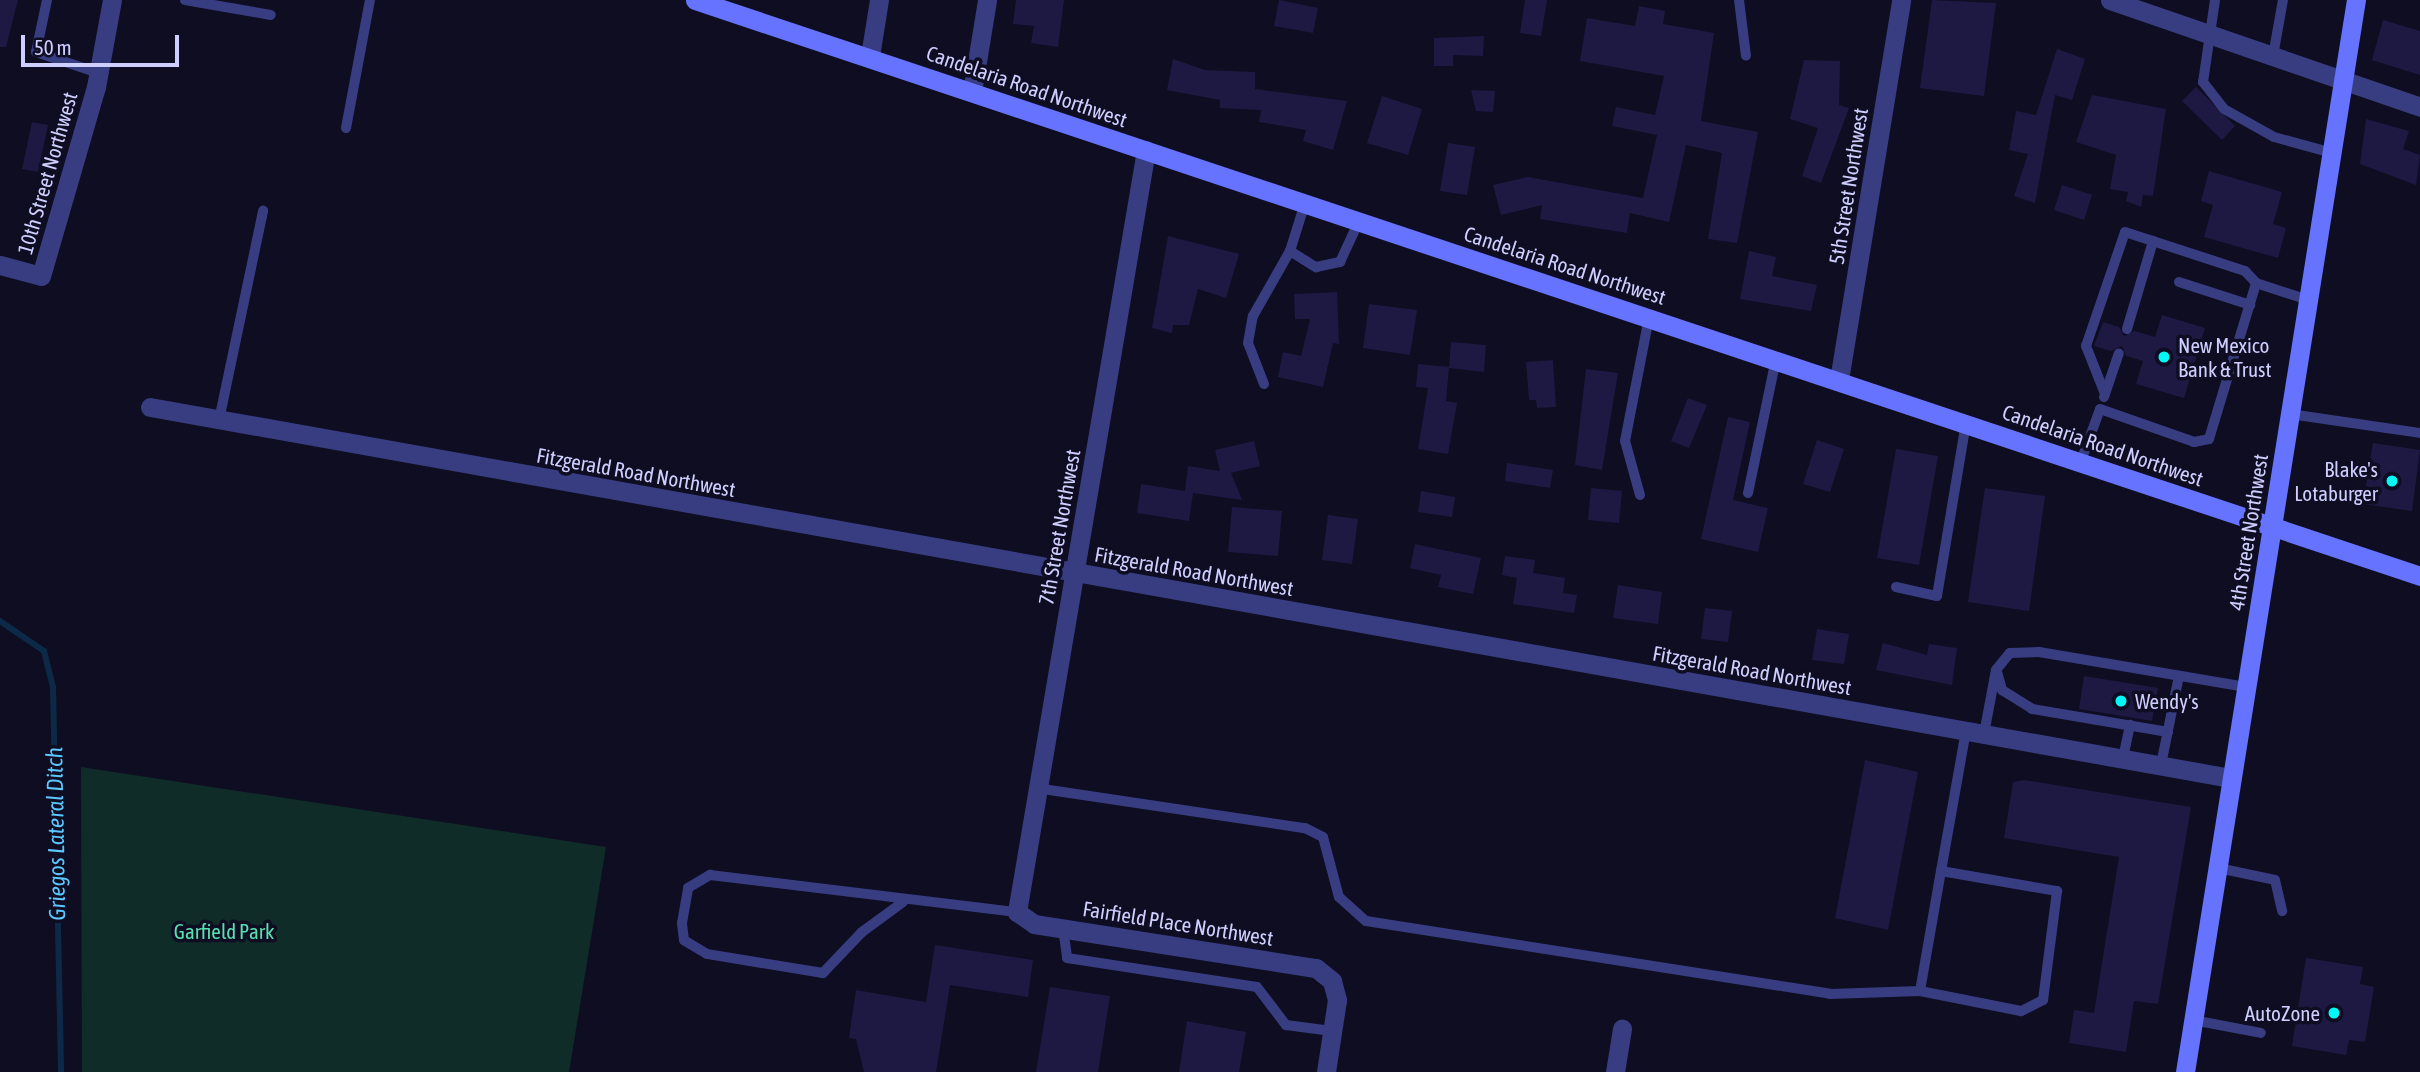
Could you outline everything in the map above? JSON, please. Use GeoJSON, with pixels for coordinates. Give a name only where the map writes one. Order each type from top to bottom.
{"type":"FeatureCollection","features":[{"type":"Feature","properties":{"kind":"main road","name":"Candelaria Road Northwest"},"geometry":{"type":"LineString","coordinates":[[695,0],[870,56],[2420,576]]}},
{"type":"Feature","properties":{"kind":"main road","name":"4th Street Northwest"},"geometry":{"type":"LineString","coordinates":[[2185,1072],[2356,0]]}},
{"type":"Feature","properties":{"kind":"street","name":"10th Street Northwest"},"geometry":{"type":"LineString","coordinates":[[0,265],[41,276],[98,73],[112,0]]}},
{"type":"Feature","properties":{"kind":"street"},"geometry":{"type":"LineString","coordinates":[[870,56],[879,0]]}},
{"type":"Feature","properties":{"kind":"street"},"geometry":{"type":"LineString","coordinates":[[972,92],[987,0]]}},
{"type":"Feature","properties":{"kind":"street","name":"5th Street Northwest"},"geometry":{"type":"LineString","coordinates":[[1839,380],[1902,0]]}},
{"type":"Feature","properties":{"kind":"street"},"geometry":{"type":"LineString","coordinates":[[2110,0],[2420,107]]}},
{"type":"Feature","properties":{"kind":"street","name":"7th Street Northwest"},"geometry":{"type":"LineString","coordinates":[[1017,912],[1146,150]]}},
{"type":"Feature","properties":{"kind":"street","name":"Fitzgerald Road Northwest"},"geometry":{"type":"LineString","coordinates":[[149,407],[2231,778]]}},
{"type":"Feature","properties":{"kind":"street","name":"Fairfield Place Northwest"},"geometry":{"type":"LineString","coordinates":[[1017,912],[1034,924],[1316,968],[1332,981],[1332,1031]]}},
{"type":"Feature","properties":{"kind":"street"},"geometry":{"type":"LineString","coordinates":[[1615,1072],[1622,1029]]}},
{"type":"Feature","properties":{"kind":"street"},"geometry":{"type":"LineString","coordinates":[[1326,1072],[1332,1031]]}},
{"type":"Feature","properties":{"kind":"lane"},"geometry":{"type":"LineString","coordinates":[[47,0],[36,52],[98,73]]}},
{"type":"Feature","properties":{"kind":"lane"},"geometry":{"type":"LineString","coordinates":[[186,0],[271,15]]}},
{"type":"Feature","properties":{"kind":"lane"},"geometry":{"type":"LineString","coordinates":[[346,128],[370,0]]}},
{"type":"Feature","properties":{"kind":"lane"},"geometry":{"type":"LineString","coordinates":[[1739,0],[1746,56]]}},
{"type":"Feature","properties":{"kind":"lane"},"geometry":{"type":"LineString","coordinates":[[2215,0],[2203,82],[2224,109],[2274,137],[2332,153]]}},
{"type":"Feature","properties":{"kind":"lane"},"geometry":{"type":"LineString","coordinates":[[2273,56],[2283,0]]}},
{"type":"Feature","properties":{"kind":"lane"},"geometry":{"type":"LineString","coordinates":[[1264,384],[1248,343],[1253,316],[1290,251],[1305,203]]}},
{"type":"Feature","properties":{"kind":"lane"},"geometry":{"type":"LineString","coordinates":[[219,420],[263,211]]}},
{"type":"Feature","properties":{"kind":"lane"},"geometry":{"type":"LineString","coordinates":[[1290,251],[1316,267],[1340,262],[1359,221]]}},
{"type":"Feature","properties":{"kind":"lane"},"geometry":{"type":"LineString","coordinates":[[2105,394],[2086,346],[2125,232],[2245,271],[2256,283],[2308,300]]}},
{"type":"Feature","properties":{"kind":"lane"},"geometry":{"type":"LineString","coordinates":[[2127,329],[2153,241]]}},
{"type":"Feature","properties":{"kind":"lane"},"geometry":{"type":"LineString","coordinates":[[2179,282],[2250,305]]}},
{"type":"Feature","properties":{"kind":"lane"},"geometry":{"type":"LineString","coordinates":[[2100,410],[2194,442],[2209,439],[2256,283]]}},
{"type":"Feature","properties":{"kind":"lane"},"geometry":{"type":"LineString","coordinates":[[1640,495],[1625,441],[1649,317]]}},
{"type":"Feature","properties":{"kind":"lane"},"geometry":{"type":"LineString","coordinates":[[2081,461],[2119,354]]}},
{"type":"Feature","properties":{"kind":"lane"},"geometry":{"type":"LineString","coordinates":[[1748,493],[1776,359]]}},
{"type":"Feature","properties":{"kind":"lane"},"geometry":{"type":"LineString","coordinates":[[2290,414],[2420,433]]}},
{"type":"Feature","properties":{"kind":"lane"},"geometry":{"type":"LineString","coordinates":[[1896,587],[1937,596],[1966,422]]}},
{"type":"Feature","properties":{"kind":"lane"},"geometry":{"type":"LineString","coordinates":[[1920,991],[1941,871],[1975,732],[1996,670],[2010,653],[2039,652],[2246,687]]}},
{"type":"Feature","properties":{"kind":"lane"},"geometry":{"type":"LineString","coordinates":[[1996,670],[2015,702],[2168,732]]}},
{"type":"Feature","properties":{"kind":"lane"},"geometry":{"type":"LineString","coordinates":[[2161,765],[2179,676]]}},
{"type":"Feature","properties":{"kind":"lane"},"geometry":{"type":"LineString","coordinates":[[2123,758],[2130,725]]}},
{"type":"Feature","properties":{"kind":"lane"},"geometry":{"type":"LineString","coordinates":[[1036,788],[1305,828],[1323,837],[1339,897],[1366,922],[1830,994],[1920,991],[2021,1011],[2043,1000],[2057,891],[1941,871]]}},
{"type":"Feature","properties":{"kind":"lane"},"geometry":{"type":"LineString","coordinates":[[2218,868],[2275,880],[2282,911]]}},
{"type":"Feature","properties":{"kind":"lane"},"geometry":{"type":"LineString","coordinates":[[903,902],[862,932],[823,973],[707,954],[684,940],[682,923],[688,887],[710,875],[903,902],[1017,912]]}},
{"type":"Feature","properties":{"kind":"lane"},"geometry":{"type":"LineString","coordinates":[[1063,928],[1067,958],[1256,987],[1286,1025],[1332,1031]]}},
{"type":"Feature","properties":{"kind":"lane"},"geometry":{"type":"LineString","coordinates":[[2193,1020],[2261,1033]]}},
{"type":"Feature","properties":{"kind":"green space","name":"Garfield Park"},"geometry":{"type":"Polygon","coordinates":[[[81,767],[606,847],[569,1072],[82,1072],[81,767]]]}},
{"type":"Feature","properties":{"kind":"building"},"geometry":{"type":"Polygon","coordinates":[[[0,0],[18,0],[6,47],[0,47],[0,0]]]}},
{"type":"Feature","properties":{"kind":"building"},"geometry":{"type":"Polygon","coordinates":[[[1016,0],[1064,0],[1058,47],[1031,43],[1034,26],[1013,24],[1016,0]]]}},
{"type":"Feature","properties":{"kind":"building"},"geometry":{"type":"Polygon","coordinates":[[[1279,0],[1318,8],[1313,33],[1274,26],[1279,0]]]}},
{"type":"Feature","properties":{"kind":"building"},"geometry":{"type":"Polygon","coordinates":[[[1525,0],[1547,0],[1541,36],[1520,33],[1525,0]]]}},
{"type":"Feature","properties":{"kind":"building"},"geometry":{"type":"Polygon","coordinates":[[[1932,0],[1996,3],[1984,96],[1920,88],[1932,0]]]}},
{"type":"Feature","properties":{"kind":"building"},"geometry":{"type":"Polygon","coordinates":[[[1639,6],[1665,11],[1663,24],[1714,33],[1701,121],[1758,132],[1737,243],[1708,239],[1722,153],[1686,145],[1669,222],[1630,213],[1627,233],[1540,219],[1542,205],[1501,215],[1493,185],[1528,177],[1643,198],[1657,135],[1612,126],[1616,107],[1655,115],[1664,76],[1580,61],[1587,18],[1635,26],[1639,6]]]}},
{"type":"Feature","properties":{"kind":"building"},"geometry":{"type":"Polygon","coordinates":[[[2383,20],[2420,31],[2420,75],[2372,60],[2383,20]]]}},
{"type":"Feature","properties":{"kind":"building"},"geometry":{"type":"Polygon","coordinates":[[[1484,36],[1483,56],[1453,55],[1453,66],[1434,66],[1434,38],[1484,36]]]}},
{"type":"Feature","properties":{"kind":"building"},"geometry":{"type":"Polygon","coordinates":[[[2057,49],[2085,59],[2072,100],[2055,95],[2035,203],[2014,196],[2028,154],[2009,150],[2016,111],[2036,115],[2057,49]]]}},
{"type":"Feature","properties":{"kind":"building"},"geometry":{"type":"Polygon","coordinates":[[[1173,59],[1205,70],[1255,72],[1255,89],[1347,101],[1333,150],[1303,141],[1306,130],[1259,122],[1261,110],[1220,108],[1220,100],[1167,90],[1173,59]]]}},
{"type":"Feature","properties":{"kind":"building"},"geometry":{"type":"Polygon","coordinates":[[[1804,60],[1840,61],[1839,105],[1849,108],[1821,183],[1802,176],[1818,128],[1790,119],[1804,60]]]}},
{"type":"Feature","properties":{"kind":"building"},"geometry":{"type":"Polygon","coordinates":[[[2196,87],[2235,126],[2222,140],[2182,101],[2196,87]]]}},
{"type":"Feature","properties":{"kind":"building"},"geometry":{"type":"Polygon","coordinates":[[[1471,90],[1495,91],[1493,112],[1476,111],[1471,90]]]}},
{"type":"Feature","properties":{"kind":"building"},"geometry":{"type":"Polygon","coordinates":[[[2092,95],[2166,109],[2153,196],[2143,195],[2141,207],[2126,201],[2128,192],[2110,189],[2116,155],[2076,142],[2092,95]]]}},
{"type":"Feature","properties":{"kind":"building"},"geometry":{"type":"Polygon","coordinates":[[[1382,96],[1422,109],[1408,155],[1367,143],[1382,96]]]}},
{"type":"Feature","properties":{"kind":"building"},"geometry":{"type":"Polygon","coordinates":[[[2366,119],[2409,131],[2403,149],[2420,155],[2416,185],[2360,164],[2366,119]]]}},
{"type":"Feature","properties":{"kind":"building"},"geometry":{"type":"Polygon","coordinates":[[[32,122],[48,125],[38,172],[22,169],[32,122]]]}},
{"type":"Feature","properties":{"kind":"building"},"geometry":{"type":"Polygon","coordinates":[[[1448,143],[1475,147],[1467,195],[1440,191],[1448,143]]]}},
{"type":"Feature","properties":{"kind":"building"},"geometry":{"type":"Polygon","coordinates":[[[2209,171],[2282,192],[2273,224],[2286,228],[2278,258],[2204,237],[2213,205],[2201,201],[2209,171]]]}},
{"type":"Feature","properties":{"kind":"building"},"geometry":{"type":"Polygon","coordinates":[[[2062,185],[2092,195],[2084,220],[2054,210],[2062,185]]]}},
{"type":"Feature","properties":{"kind":"building"},"geometry":{"type":"Polygon","coordinates":[[[1168,236],[1239,254],[1226,298],[1198,289],[1189,325],[1173,325],[1172,333],[1152,328],[1168,236]]]}},
{"type":"Feature","properties":{"kind":"building"},"geometry":{"type":"Polygon","coordinates":[[[1749,251],[1776,257],[1772,276],[1817,285],[1811,311],[1740,299],[1749,251]]]}},
{"type":"Feature","properties":{"kind":"building"},"geometry":{"type":"Polygon","coordinates":[[[1337,292],[1339,344],[1333,343],[1323,387],[1278,377],[1283,352],[1301,356],[1310,319],[1295,319],[1294,294],[1337,292]]]}},
{"type":"Feature","properties":{"kind":"building"},"geometry":{"type":"Polygon","coordinates":[[[1369,304],[1417,310],[1410,355],[1363,348],[1369,304]]]}},
{"type":"Feature","properties":{"kind":"building","name":"New Mexico Bank & Trust"},"geometry":{"type":"Polygon","coordinates":[[[2162,315],[2205,328],[2184,398],[2136,384],[2143,361],[2126,356],[2122,346],[2111,351],[2094,346],[2103,322],[2119,327],[2124,336],[2135,331],[2155,337],[2162,315]]]}},
{"type":"Feature","properties":{"kind":"building"},"geometry":{"type":"Polygon","coordinates":[[[1451,342],[1486,345],[1484,372],[1449,368],[1446,401],[1457,403],[1448,454],[1418,449],[1428,388],[1416,387],[1418,364],[1449,367],[1451,342]]]}},
{"type":"Feature","properties":{"kind":"building"},"geometry":{"type":"Polygon","coordinates":[[[1553,360],[1556,407],[1537,408],[1536,400],[1529,400],[1526,362],[1553,360]]]}},
{"type":"Feature","properties":{"kind":"building"},"geometry":{"type":"Polygon","coordinates":[[[1586,369],[1618,373],[1602,470],[1575,465],[1586,369]]]}},
{"type":"Feature","properties":{"kind":"building"},"geometry":{"type":"Polygon","coordinates":[[[1688,398],[1707,405],[1689,448],[1671,441],[1688,398]]]}},
{"type":"Feature","properties":{"kind":"building"},"geometry":{"type":"Polygon","coordinates":[[[1728,417],[1750,422],[1733,500],[1768,508],[1758,552],[1701,539],[1728,417]]]}},
{"type":"Feature","properties":{"kind":"building"},"geometry":{"type":"Polygon","coordinates":[[[1817,440],[1844,449],[1830,492],[1803,484],[1817,440]]]}},
{"type":"Feature","properties":{"kind":"building"},"geometry":{"type":"Polygon","coordinates":[[[1254,441],[1260,466],[1231,473],[1242,500],[1193,493],[1189,521],[1137,513],[1141,484],[1185,491],[1188,466],[1220,471],[1215,450],[1254,441]]]}},
{"type":"Feature","properties":{"kind":"building","name":"Blake's Lotaburger"},"geometry":{"type":"Polygon","coordinates":[[[2373,443],[2420,450],[2412,511],[2363,504],[2373,443]]]}},
{"type":"Feature","properties":{"kind":"building"},"geometry":{"type":"Polygon","coordinates":[[[1896,449],[1938,456],[1919,565],[1877,558],[1896,449]]]}},
{"type":"Feature","properties":{"kind":"building"},"geometry":{"type":"Polygon","coordinates":[[[1507,463],[1553,470],[1550,488],[1505,481],[1507,463]]]}},
{"type":"Feature","properties":{"kind":"building"},"geometry":{"type":"Polygon","coordinates":[[[1591,488],[1622,491],[1619,523],[1588,520],[1591,488]]]}},
{"type":"Feature","properties":{"kind":"building"},"geometry":{"type":"Polygon","coordinates":[[[1985,488],[2045,496],[2029,611],[1968,602],[1985,488]]]}},
{"type":"Feature","properties":{"kind":"building"},"geometry":{"type":"Polygon","coordinates":[[[1421,491],[1455,497],[1452,517],[1418,512],[1421,491]]]}},
{"type":"Feature","properties":{"kind":"building"},"geometry":{"type":"Polygon","coordinates":[[[1232,507],[1282,511],[1278,556],[1228,552],[1232,507]]]}},
{"type":"Feature","properties":{"kind":"building"},"geometry":{"type":"Polygon","coordinates":[[[1328,515],[1358,519],[1352,564],[1322,560],[1328,515]]]}},
{"type":"Feature","properties":{"kind":"building"},"geometry":{"type":"Polygon","coordinates":[[[1415,544],[1481,558],[1473,594],[1438,587],[1441,575],[1410,568],[1415,544]]]}},
{"type":"Feature","properties":{"kind":"building"},"geometry":{"type":"Polygon","coordinates":[[[1505,556],[1535,560],[1533,573],[1565,578],[1563,593],[1577,595],[1574,613],[1513,604],[1517,578],[1502,575],[1505,556]]]}},
{"type":"Feature","properties":{"kind":"building"},"geometry":{"type":"Polygon","coordinates":[[[1618,585],[1662,592],[1658,624],[1613,618],[1618,585]]]}},
{"type":"Feature","properties":{"kind":"building"},"geometry":{"type":"Polygon","coordinates":[[[1705,608],[1732,611],[1728,642],[1701,639],[1705,608]]]}},
{"type":"Feature","properties":{"kind":"building"},"geometry":{"type":"Polygon","coordinates":[[[1817,629],[1849,634],[1844,664],[1812,660],[1817,629]]]}},
{"type":"Feature","properties":{"kind":"building"},"geometry":{"type":"Polygon","coordinates":[[[1883,643],[1927,655],[1929,644],[1957,648],[1952,685],[1876,670],[1883,643]]]}},
{"type":"Feature","properties":{"kind":"building"},"geometry":{"type":"Polygon","coordinates":[[[2084,676],[2158,688],[2152,721],[2079,709],[2084,676]]]}},
{"type":"Feature","properties":{"kind":"building"},"geometry":{"type":"Polygon","coordinates":[[[1865,760],[1918,772],[1888,930],[1835,918],[1865,760]]]}},
{"type":"Feature","properties":{"kind":"building"},"geometry":{"type":"Polygon","coordinates":[[[2024,780],[2191,807],[2158,1004],[2134,1001],[2126,1052],[2069,1043],[2074,1010],[2094,1013],[2119,857],[2004,838],[2013,782],[2024,780]]]}},
{"type":"Feature","properties":{"kind":"building"},"geometry":{"type":"Polygon","coordinates":[[[935,945],[1033,960],[1028,997],[950,985],[936,1072],[864,1072],[856,1039],[849,1038],[856,990],[926,1002],[935,945]]]}},
{"type":"Feature","properties":{"kind":"building","name":"AutoZone"},"geometry":{"type":"Polygon","coordinates":[[[2306,958],[2363,967],[2360,984],[2374,987],[2365,1042],[2349,1040],[2346,1055],[2292,1046],[2306,958]]]}},
{"type":"Feature","properties":{"kind":"building"},"geometry":{"type":"Polygon","coordinates":[[[1050,987],[1110,996],[1098,1072],[1036,1072],[1050,987]]]}},
{"type":"Feature","properties":{"kind":"building"},"geometry":{"type":"Polygon","coordinates":[[[1187,1021],[1246,1032],[1239,1072],[1179,1072],[1187,1021]]]}},
{"type":"Feature","properties":{"kind":"waterway","name":"Griegos Lateral Ditch"},"geometry":{"type":"LineString","coordinates":[[0,621],[44,651],[53,687],[61,1072]]}},
{"type":"Feature","properties":{"kind":"place","name":"New Mexico Bank & Trust"},"geometry":{"type":"Point","coordinates":[2164,357]}},
{"type":"Feature","properties":{"kind":"place","name":"Blake's Lotaburger"},"geometry":{"type":"Point","coordinates":[2392,481]}},
{"type":"Feature","properties":{"kind":"place","name":"Wendy's"},"geometry":{"type":"Point","coordinates":[2121,701]}},
{"type":"Feature","properties":{"kind":"place","name":"AutoZone"},"geometry":{"type":"Point","coordinates":[2334,1013]}}]}
